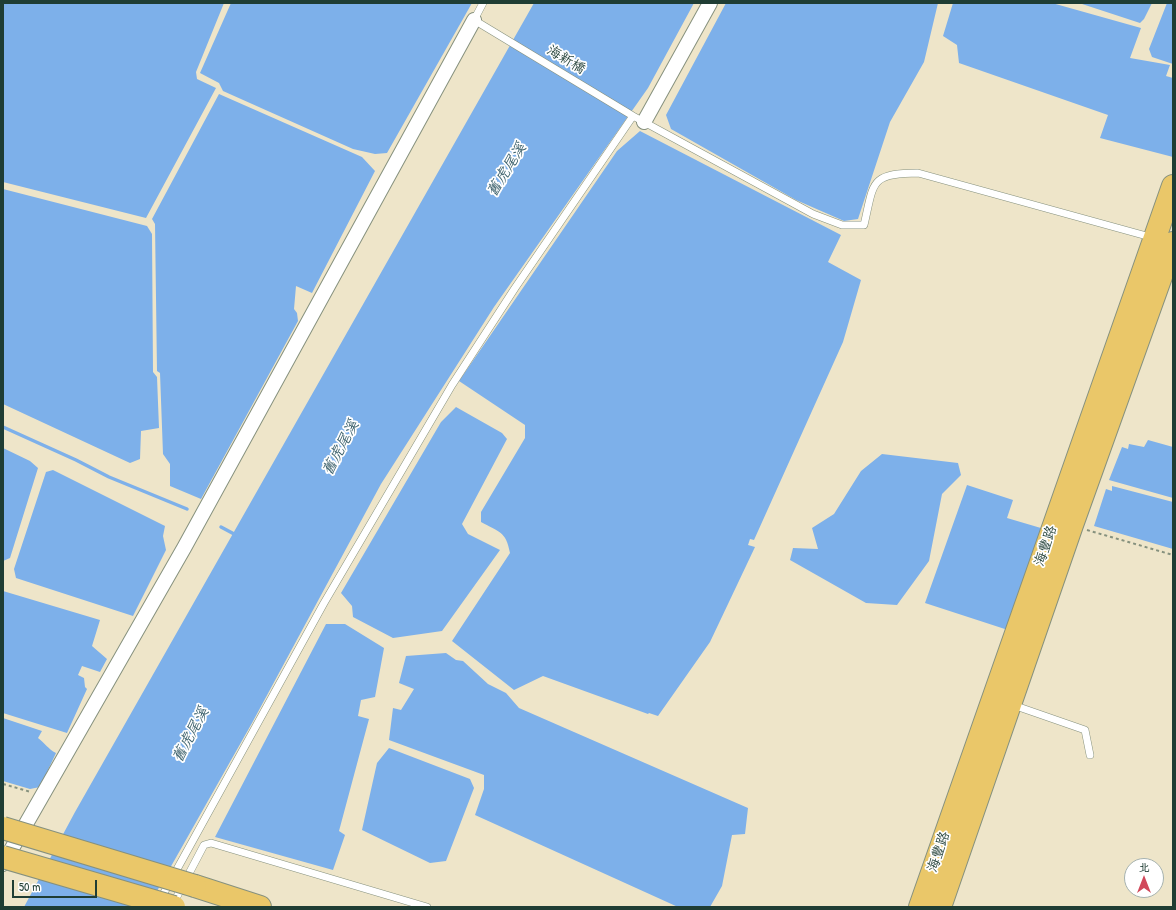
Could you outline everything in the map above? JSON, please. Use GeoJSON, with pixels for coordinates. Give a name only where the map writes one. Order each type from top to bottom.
{"type":"FeatureCollection","features":[{"type":"Feature","properties":{"kind":"main road","name":"海豐路"},"geometry":{"type":"LineString","coordinates":[[940,907],[1072,525],[1166,284],[1166,242],[1173,186]]}},
{"type":"Feature","properties":{"kind":"main road","name":"海豐路"},"geometry":{"type":"LineString","coordinates":[[920,907],[1166,242]]}},
{"type":"Feature","properties":{"kind":"main road"},"geometry":{"type":"LineString","coordinates":[[3,828],[260,907]]}},
{"type":"Feature","properties":{"kind":"main road"},"geometry":{"type":"LineString","coordinates":[[3,857],[174,907]]}},
{"type":"Feature","properties":{"kind":"main road"},"geometry":{"type":"LineString","coordinates":[[225,896],[277,907]]}},
{"type":"Feature","properties":{"kind":"street"},"geometry":{"type":"LineString","coordinates":[[639,119],[710,3]]}},
{"type":"Feature","properties":{"kind":"street"},"geometry":{"type":"LineString","coordinates":[[3,864],[184,548],[474,20]]}},
{"type":"Feature","properties":{"kind":"lane"},"geometry":{"type":"LineString","coordinates":[[474,20],[483,3]]}},
{"type":"Feature","properties":{"kind":"lane","name":"海新橋"},"geometry":{"type":"LineString","coordinates":[[474,20],[639,119],[813,214],[842,225],[864,225],[873,187],[882,177],[897,173],[918,173],[1166,242]]}},
{"type":"Feature","properties":{"kind":"lane"},"geometry":{"type":"LineString","coordinates":[[156,907],[324,603],[452,385],[515,288],[639,119]]}},
{"type":"Feature","properties":{"kind":"lane"},"geometry":{"type":"LineString","coordinates":[[1011,704],[1085,730],[1090,755]]}},
{"type":"Feature","properties":{"kind":"lane"},"geometry":{"type":"LineString","coordinates":[[171,907],[204,844],[211,843],[427,907]]}},
{"type":"Feature","properties":{"kind":"path"},"geometry":{"type":"LineString","coordinates":[[1072,525],[1173,555]]}},
{"type":"Feature","properties":{"kind":"path"},"geometry":{"type":"LineString","coordinates":[[3,784],[42,795]]}},
{"type":"Feature","properties":{"kind":"water"},"geometry":{"type":"Polygon","coordinates":[[[3,3],[224,3],[196,72],[197,79],[216,88],[146,218],[3,182],[3,3]]]}},
{"type":"Feature","properties":{"kind":"water"},"geometry":{"type":"Polygon","coordinates":[[[231,3],[472,3],[387,153],[375,154],[353,149],[223,91],[219,83],[200,73],[231,3]]]}},
{"type":"Feature","properties":{"kind":"water","name":"舊虎尾溪"},"geometry":{"type":"Polygon","coordinates":[[[534,3],[694,3],[648,88],[494,307],[381,484],[252,723],[148,907],[24,907],[75,812],[534,3]]]}},
{"type":"Feature","properties":{"kind":"water"},"geometry":{"type":"Polygon","coordinates":[[[726,3],[938,3],[924,62],[890,122],[858,219],[844,221],[796,200],[671,129],[666,115],[726,3]]]}},
{"type":"Feature","properties":{"kind":"water"},"geometry":{"type":"Polygon","coordinates":[[[953,3],[1052,3],[1141,28],[1130,58],[1170,65],[1166,76],[1173,78],[1173,157],[1100,138],[1108,115],[959,63],[957,45],[943,36],[953,3]]]}},
{"type":"Feature","properties":{"kind":"water"},"geometry":{"type":"Polygon","coordinates":[[[1079,3],[1152,3],[1144,19],[1140,23],[1079,3]]]}},
{"type":"Feature","properties":{"kind":"water"},"geometry":{"type":"Polygon","coordinates":[[[1167,3],[1173,3],[1173,64],[1152,57],[1149,49],[1167,3]]]}},
{"type":"Feature","properties":{"kind":"water"},"geometry":{"type":"Polygon","coordinates":[[[219,94],[362,157],[375,171],[312,293],[296,286],[294,309],[297,313],[298,321],[201,499],[170,486],[170,464],[163,454],[160,373],[157,371],[155,224],[152,219],[219,94]]]}},
{"type":"Feature","properties":{"kind":"water"},"geometry":{"type":"Polygon","coordinates":[[[640,131],[841,235],[828,262],[861,280],[843,342],[754,540],[750,539],[748,545],[755,547],[710,642],[658,716],[648,714],[543,676],[514,690],[452,641],[510,553],[504,536],[497,530],[481,522],[481,512],[525,438],[525,425],[459,381],[617,151],[640,131]]]}},
{"type":"Feature","properties":{"kind":"water"},"geometry":{"type":"Polygon","coordinates":[[[3,189],[147,226],[152,234],[153,372],[157,377],[159,428],[141,431],[140,459],[130,463],[3,404],[3,189]]]}},
{"type":"Feature","properties":{"kind":"water"},"geometry":{"type":"Polygon","coordinates":[[[456,407],[502,433],[507,439],[462,524],[468,534],[500,550],[442,631],[393,638],[353,617],[352,606],[341,593],[441,422],[456,407]]]}},
{"type":"Feature","properties":{"kind":"water"},"geometry":{"type":"Polygon","coordinates":[[[1148,440],[1173,447],[1173,498],[1109,480],[1122,447],[1128,449],[1129,444],[1144,447],[1148,440]]]}},
{"type":"Feature","properties":{"kind":"water"},"geometry":{"type":"Polygon","coordinates":[[[3,448],[30,461],[38,468],[10,558],[3,561],[3,448]]]}},
{"type":"Feature","properties":{"kind":"water"},"geometry":{"type":"Polygon","coordinates":[[[882,454],[958,463],[961,475],[942,494],[929,561],[897,605],[866,603],[790,560],[793,548],[818,549],[812,528],[834,514],[861,471],[882,454]]]}},
{"type":"Feature","properties":{"kind":"water"},"geometry":{"type":"Polygon","coordinates":[[[53,470],[165,526],[163,536],[166,550],[133,616],[16,578],[14,569],[46,472],[53,470]]]}},
{"type":"Feature","properties":{"kind":"water"},"geometry":{"type":"Polygon","coordinates":[[[967,485],[1013,500],[1007,518],[1051,531],[1011,631],[925,603],[967,485]]]}},
{"type":"Feature","properties":{"kind":"water"},"geometry":{"type":"Polygon","coordinates":[[[1112,486],[1173,502],[1173,549],[1094,526],[1106,489],[1112,491],[1112,486]]]}},
{"type":"Feature","properties":{"kind":"water"},"geometry":{"type":"Polygon","coordinates":[[[3,591],[100,620],[92,646],[107,659],[100,672],[82,666],[78,675],[84,678],[85,687],[87,689],[67,733],[3,713],[3,591]]]}},
{"type":"Feature","properties":{"kind":"water"},"geometry":{"type":"Polygon","coordinates":[[[326,624],[345,624],[384,648],[375,697],[361,700],[358,716],[369,719],[339,831],[345,835],[333,870],[215,837],[326,624]]]}},
{"type":"Feature","properties":{"kind":"water"},"geometry":{"type":"Polygon","coordinates":[[[446,653],[456,660],[463,661],[488,684],[506,693],[519,708],[748,808],[745,834],[732,835],[722,886],[710,907],[678,907],[475,815],[484,789],[484,775],[389,740],[393,708],[401,710],[414,689],[399,683],[406,656],[446,653]]]}},
{"type":"Feature","properties":{"kind":"water"},"geometry":{"type":"Polygon","coordinates":[[[3,718],[42,731],[38,738],[56,753],[40,787],[30,789],[3,781],[3,718]]]}},
{"type":"Feature","properties":{"kind":"water"},"geometry":{"type":"Polygon","coordinates":[[[389,748],[470,779],[474,788],[446,861],[430,863],[362,830],[377,763],[389,748]]]}},
{"type":"Feature","properties":{"kind":"waterway"},"geometry":{"type":"LineString","coordinates":[[3,427],[76,460],[109,477],[187,509]]}},
{"type":"Feature","properties":{"kind":"waterway"},"geometry":{"type":"LineString","coordinates":[[221,527],[236,535]]}}]}
